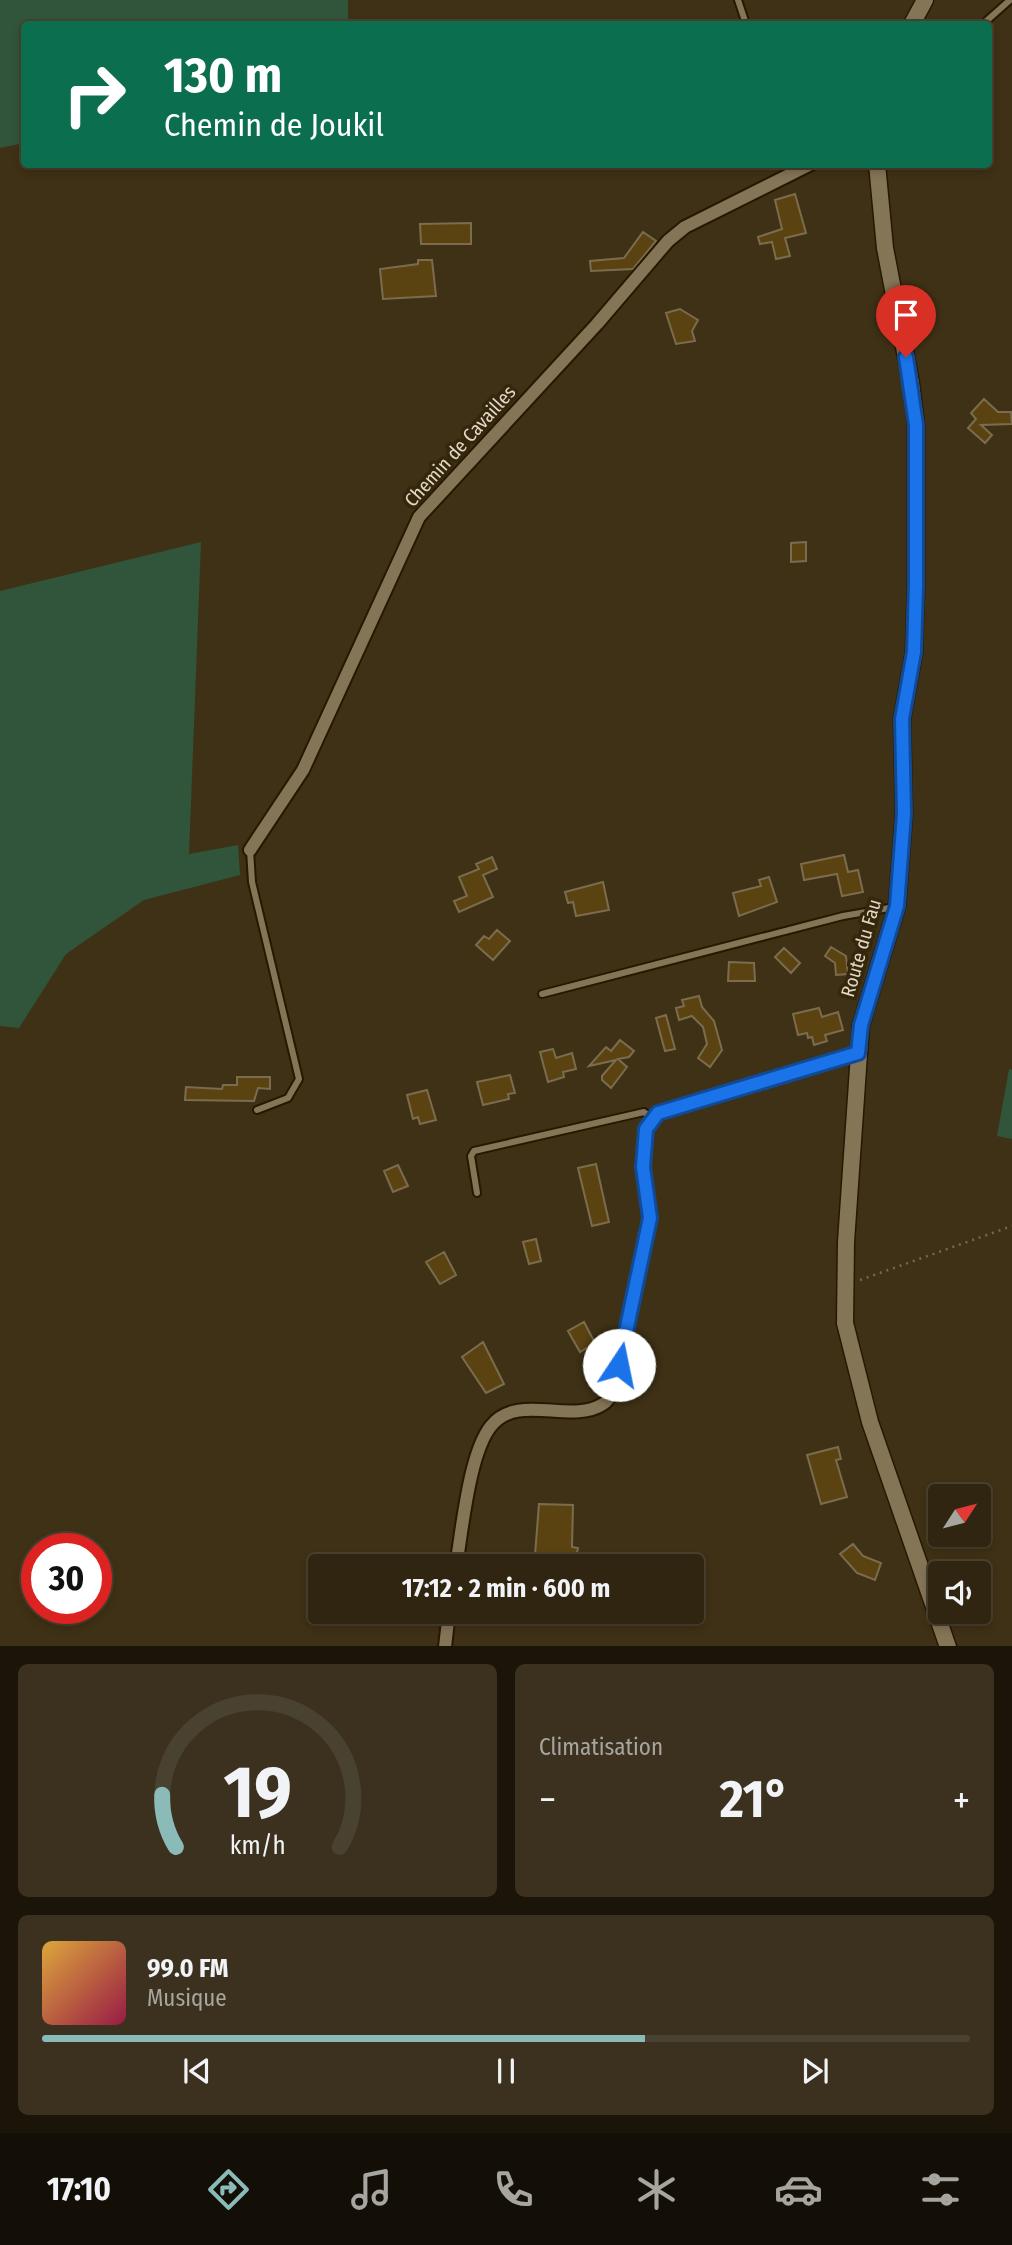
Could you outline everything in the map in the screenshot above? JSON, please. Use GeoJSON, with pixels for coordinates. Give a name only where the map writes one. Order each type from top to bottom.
{"type":"FeatureCollection","features":[{"type":"Feature","properties":{"kind":"street"},"geometry":{"type":"LineString","coordinates":[[914,21],[925,0]]}},
{"type":"Feature","properties":{"kind":"street","name":"Chemin de Cavailles"},"geometry":{"type":"LineString","coordinates":[[250,850],[303,770],[419,517],[597,324],[668,241],[685,227],[794,168]]}},
{"type":"Feature","properties":{"kind":"street","name":"Route du Fau"},"geometry":{"type":"LineString","coordinates":[[877,168],[885,248],[911,383],[916,425],[914,652],[902,719],[904,814],[897,906],[861,1025],[858,1053],[844,1285],[845,1323],[854,1367],[948,1646]]}},
{"type":"Feature","properties":{"kind":"street"},"geometry":{"type":"LineString","coordinates":[[458,1554],[468,1490],[483,1440],[491,1425],[522,1410],[588,1411],[606,1403],[615,1387],[650,1218],[643,1167],[646,1129],[653,1119],[658,1113],[858,1053]]}},
{"type":"Feature","properties":{"kind":"street"},"geometry":{"type":"LineString","coordinates":[[445,1646],[448,1624]]}},
{"type":"Feature","properties":{"kind":"lane"},"geometry":{"type":"LineString","coordinates":[[738,0],[745,21]]}},
{"type":"Feature","properties":{"kind":"lane"},"geometry":{"type":"LineString","coordinates":[[986,21],[1010,0]]}},
{"type":"Feature","properties":{"kind":"lane"},"geometry":{"type":"LineString","coordinates":[[250,850],[252,882],[299,1079],[288,1098],[257,1110]]}},
{"type":"Feature","properties":{"kind":"lane"},"geometry":{"type":"LineString","coordinates":[[542,994],[843,916],[897,906]]}},
{"type":"Feature","properties":{"kind":"lane"},"geometry":{"type":"LineString","coordinates":[[477,1193],[471,1156],[474,1151],[644,1112],[653,1119]]}},
{"type":"Feature","properties":{"kind":"path"},"geometry":{"type":"LineString","coordinates":[[844,1285],[1012,1226]]}},
{"type":"Feature","properties":{"kind":"green space"},"geometry":{"type":"Polygon","coordinates":[[[0,0],[348,0],[348,21],[21,21],[21,144],[0,148],[0,0]]]}},
{"type":"Feature","properties":{"kind":"green space"},"geometry":{"type":"Polygon","coordinates":[[[201,542],[189,854],[238,845],[240,875],[144,900],[66,954],[19,1028],[0,1026],[0,591],[201,542]]]}},
{"type":"Feature","properties":{"kind":"green space"},"geometry":{"type":"Polygon","coordinates":[[[1009,1069],[1012,1070],[1012,1139],[997,1136],[1009,1069]]]}},
{"type":"Feature","properties":{"kind":"building"},"geometry":{"type":"Polygon","coordinates":[[[795,194],[806,233],[785,238],[790,256],[776,259],[772,242],[760,244],[758,237],[782,229],[775,200],[795,194]]]}},
{"type":"Feature","properties":{"kind":"building"},"geometry":{"type":"Polygon","coordinates":[[[471,223],[471,244],[421,244],[420,224],[471,223]]]}},
{"type":"Feature","properties":{"kind":"building"},"geometry":{"type":"Polygon","coordinates":[[[643,232],[656,241],[633,269],[591,271],[590,261],[624,258],[643,232]]]}},
{"type":"Feature","properties":{"kind":"building"},"geometry":{"type":"Polygon","coordinates":[[[418,260],[432,260],[436,296],[383,299],[380,269],[418,264],[418,260]]]}},
{"type":"Feature","properties":{"kind":"building"},"geometry":{"type":"Polygon","coordinates":[[[680,309],[698,320],[692,331],[695,341],[676,344],[666,313],[680,309]]]}},
{"type":"Feature","properties":{"kind":"building"},"geometry":{"type":"Polygon","coordinates":[[[984,399],[998,412],[1011,412],[1012,424],[981,425],[992,435],[985,443],[968,428],[976,419],[971,413],[984,399]]]}},
{"type":"Feature","properties":{"kind":"building"},"geometry":{"type":"Polygon","coordinates":[[[806,542],[806,561],[791,562],[791,543],[806,542]]]}},
{"type":"Feature","properties":{"kind":"building"},"geometry":{"type":"Polygon","coordinates":[[[844,855],[848,872],[858,870],[863,892],[842,896],[837,874],[804,880],[801,864],[844,855]]]}},
{"type":"Feature","properties":{"kind":"building"},"geometry":{"type":"Polygon","coordinates":[[[492,857],[497,869],[483,875],[493,897],[459,912],[454,901],[467,896],[459,877],[479,869],[476,864],[492,857]]]}},
{"type":"Feature","properties":{"kind":"building"},"geometry":{"type":"Polygon","coordinates":[[[769,877],[777,902],[739,916],[733,893],[761,886],[759,880],[769,877]]]}},
{"type":"Feature","properties":{"kind":"building"},"geometry":{"type":"Polygon","coordinates":[[[603,882],[609,910],[576,916],[573,902],[568,903],[565,892],[603,882]]]}},
{"type":"Feature","properties":{"kind":"building"},"geometry":{"type":"Polygon","coordinates":[[[497,930],[510,941],[493,960],[476,945],[484,936],[489,939],[497,930]]]}},
{"type":"Feature","properties":{"kind":"building"},"geometry":{"type":"Polygon","coordinates":[[[831,947],[846,956],[848,974],[836,975],[835,963],[825,956],[831,947]]]}},
{"type":"Feature","properties":{"kind":"building"},"geometry":{"type":"Polygon","coordinates":[[[784,948],[800,963],[791,973],[775,957],[784,948]]]}},
{"type":"Feature","properties":{"kind":"building"},"geometry":{"type":"Polygon","coordinates":[[[729,962],[754,963],[755,981],[728,981],[729,962]]]}},
{"type":"Feature","properties":{"kind":"building"},"geometry":{"type":"Polygon","coordinates":[[[699,996],[702,1007],[714,1021],[722,1050],[710,1067],[698,1058],[707,1044],[703,1027],[692,1016],[679,1020],[676,1008],[684,1006],[682,1000],[699,996]]]}},
{"type":"Feature","properties":{"kind":"building"},"geometry":{"type":"Polygon","coordinates":[[[819,1008],[822,1017],[838,1012],[843,1030],[825,1035],[827,1041],[814,1045],[812,1037],[808,1038],[807,1033],[798,1035],[793,1014],[819,1008]]]}},
{"type":"Feature","properties":{"kind":"building"},"geometry":{"type":"Polygon","coordinates":[[[666,1015],[675,1049],[665,1051],[656,1018],[666,1015]]]}},
{"type":"Feature","properties":{"kind":"building"},"geometry":{"type":"Polygon","coordinates":[[[620,1040],[634,1051],[629,1057],[618,1059],[627,1067],[611,1088],[602,1080],[602,1076],[616,1060],[589,1066],[606,1047],[611,1051],[620,1040]]]}},
{"type":"Feature","properties":{"kind":"building"},"geometry":{"type":"Polygon","coordinates":[[[553,1049],[556,1058],[572,1053],[576,1069],[563,1072],[564,1077],[548,1082],[540,1052],[553,1049]]]}},
{"type":"Feature","properties":{"kind":"building"},"geometry":{"type":"Polygon","coordinates":[[[510,1075],[515,1093],[508,1094],[509,1099],[483,1105],[477,1082],[510,1075]]]}},
{"type":"Feature","properties":{"kind":"building"},"geometry":{"type":"Polygon","coordinates":[[[237,1077],[270,1077],[270,1089],[258,1088],[254,1101],[185,1100],[186,1087],[222,1089],[223,1085],[237,1085],[237,1077]]]}},
{"type":"Feature","properties":{"kind":"building"},"geometry":{"type":"Polygon","coordinates":[[[427,1090],[436,1120],[420,1124],[418,1117],[413,1119],[407,1095],[427,1090]]]}},
{"type":"Feature","properties":{"kind":"building"},"geometry":{"type":"Polygon","coordinates":[[[596,1164],[609,1222],[592,1226],[578,1168],[596,1164]]]}},
{"type":"Feature","properties":{"kind":"building"},"geometry":{"type":"Polygon","coordinates":[[[398,1165],[408,1186],[393,1192],[384,1171],[398,1165]]]}},
{"type":"Feature","properties":{"kind":"building"},"geometry":{"type":"Polygon","coordinates":[[[536,1239],[541,1261],[529,1264],[523,1242],[536,1239]]]}},
{"type":"Feature","properties":{"kind":"building"},"geometry":{"type":"Polygon","coordinates":[[[444,1252],[456,1275],[440,1284],[426,1262],[444,1252]]]}},
{"type":"Feature","properties":{"kind":"building"},"geometry":{"type":"Polygon","coordinates":[[[584,1322],[595,1343],[580,1352],[568,1331],[584,1322]]]}},
{"type":"Feature","properties":{"kind":"building"},"geometry":{"type":"Polygon","coordinates":[[[483,1342],[504,1384],[486,1393],[462,1357],[483,1342]]]}},
{"type":"Feature","properties":{"kind":"building"},"geometry":{"type":"Polygon","coordinates":[[[838,1447],[841,1459],[836,1460],[847,1497],[821,1504],[807,1455],[838,1447]]]}},
{"type":"Feature","properties":{"kind":"building"},"geometry":{"type":"Polygon","coordinates":[[[539,1504],[573,1505],[572,1547],[578,1548],[577,1554],[535,1554],[539,1504]]]}},
{"type":"Feature","properties":{"kind":"building"},"geometry":{"type":"Polygon","coordinates":[[[853,1544],[863,1556],[881,1563],[875,1580],[857,1573],[840,1554],[853,1544]]]}},
{"type":"Feature","properties":{"kind":"route"},"geometry":{"type":"LineString","coordinates":[[619,1365],[650,1218],[643,1167],[646,1129],[658,1113],[858,1053],[861,1025],[897,906],[904,814],[902,719],[914,652],[916,585],[916,425],[906,357]]}}]}
